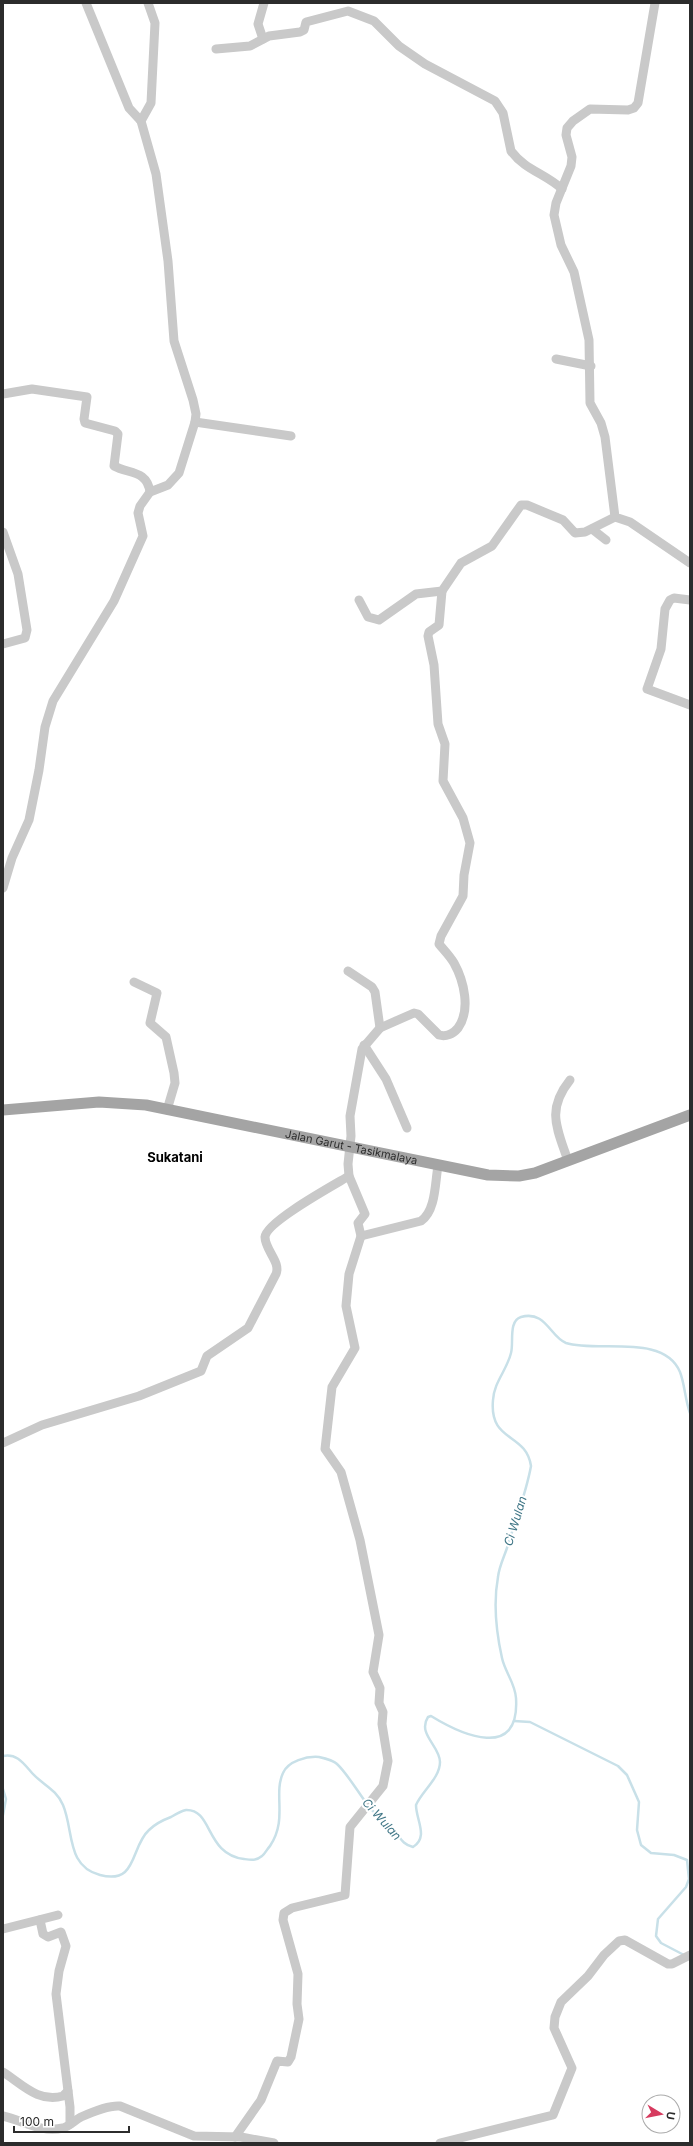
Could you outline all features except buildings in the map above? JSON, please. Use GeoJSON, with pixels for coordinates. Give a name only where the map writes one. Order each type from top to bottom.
{"type":"FeatureCollection","features":[{"type":"Feature","properties":{"kind":"main road","name":"Jalan Garut - Tasikmalaya"},"geometry":{"type":"LineString","coordinates":[[3,1110],[116,1102],[167,1110],[349,1146],[438,1166],[488,1175],[519,1176],[535,1173],[568,1162],[690,1115]]}},
{"type":"Feature","properties":{"kind":"street"},"geometry":{"type":"LineString","coordinates":[[86,3],[129,108],[141,121],[156,174],[168,261],[174,341],[196,414],[195,422],[176,477],[168,486],[150,492]]}},
{"type":"Feature","properties":{"kind":"street"},"geometry":{"type":"LineString","coordinates":[[141,121],[151,103],[155,23],[148,3]]}},
{"type":"Feature","properties":{"kind":"street"},"geometry":{"type":"LineString","coordinates":[[263,39],[258,24],[264,3]]}},
{"type":"Feature","properties":{"kind":"street"},"geometry":{"type":"LineString","coordinates":[[615,517],[605,437],[601,423],[590,403],[591,366],[589,340],[574,272],[556,228],[554,215],[556,203],[571,166],[572,157],[566,134],[573,121],[590,109],[628,110],[634,108],[638,103],[655,3]]}},
{"type":"Feature","properties":{"kind":"street"},"geometry":{"type":"LineString","coordinates":[[216,49],[250,46],[263,39],[284,32],[302,31],[306,22],[342,11],[354,12],[365,16],[374,21],[399,46],[425,64],[494,101],[503,113],[511,151],[514,155],[533,172],[548,178],[562,188]]}},
{"type":"Feature","properties":{"kind":"street"},"geometry":{"type":"LineString","coordinates":[[556,359],[591,366]]}},
{"type":"Feature","properties":{"kind":"street"},"geometry":{"type":"LineString","coordinates":[[3,394],[32,389],[87,397],[84,419],[86,423],[115,431],[118,434],[114,466],[136,474],[146,480],[148,482],[150,492],[138,513],[143,536],[114,601],[53,701],[45,726],[39,770],[29,820],[12,858],[3,888]]}},
{"type":"Feature","properties":{"kind":"street"},"geometry":{"type":"LineString","coordinates":[[195,422],[291,436]]}},
{"type":"Feature","properties":{"kind":"street"},"geometry":{"type":"LineString","coordinates":[[235,2136],[261,2100],[277,2061],[289,2062],[291,2057],[299,2019],[297,2002],[298,1974],[283,1920],[284,1914],[292,1908],[345,1895],[350,1827],[386,1781],[388,1761],[382,1724],[383,1712],[379,1703],[380,1688],[373,1672],[379,1635],[352,1506],[341,1472],[325,1449],[332,1387],[340,1371],[355,1350],[346,1306],[349,1274],[361,1236],[358,1223],[364,1217],[364,1212],[349,1176],[349,1146],[351,1136],[350,1116],[364,1045],[380,1028],[416,1013],[433,1030],[444,1036],[457,1029],[465,1010],[465,1001],[456,967],[439,944],[441,936],[463,896],[464,875],[470,843],[463,818],[443,781],[445,744],[438,724],[434,665],[428,636],[429,632],[439,625],[442,591],[461,563],[492,546],[520,505],[527,505],[563,520],[575,534],[582,534],[615,517],[630,522],[690,563]]}},
{"type":"Feature","properties":{"kind":"street"},"geometry":{"type":"LineString","coordinates":[[592,529],[606,540]]}},
{"type":"Feature","properties":{"kind":"street"},"geometry":{"type":"LineString","coordinates":[[3,532],[18,574],[27,630],[25,638],[3,644]]}},
{"type":"Feature","properties":{"kind":"street"},"geometry":{"type":"LineString","coordinates":[[360,600],[368,617],[379,620],[416,594],[442,591]]}},
{"type":"Feature","properties":{"kind":"street"},"geometry":{"type":"LineString","coordinates":[[690,600],[674,598],[667,604],[663,616],[664,628],[660,649],[647,689],[690,705]]}},
{"type":"Feature","properties":{"kind":"street"},"geometry":{"type":"LineString","coordinates":[[348,971],[372,987],[380,1028]]}},
{"type":"Feature","properties":{"kind":"street"},"geometry":{"type":"LineString","coordinates":[[134,982],[157,993],[150,1023],[168,1040],[175,1078],[167,1110]]}},
{"type":"Feature","properties":{"kind":"street"},"geometry":{"type":"LineString","coordinates":[[364,1045],[386,1079],[407,1128]]}},
{"type":"Feature","properties":{"kind":"street"},"geometry":{"type":"LineString","coordinates":[[568,1162],[554,1114],[559,1096],[570,1080]]}},
{"type":"Feature","properties":{"kind":"street"},"geometry":{"type":"LineString","coordinates":[[361,1236],[421,1221],[426,1217],[431,1204],[438,1166]]}},
{"type":"Feature","properties":{"kind":"street"},"geometry":{"type":"LineString","coordinates":[[3,1442],[42,1425],[139,1396],[200,1371],[207,1356],[248,1328],[276,1274],[278,1268],[266,1241],[266,1234],[269,1227],[349,1176]]}},
{"type":"Feature","properties":{"kind":"street"},"geometry":{"type":"LineString","coordinates":[[3,1929],[58,1915]]}},
{"type":"Feature","properties":{"kind":"street"},"geometry":{"type":"LineString","coordinates":[[40,1920],[43,1934],[48,1937],[61,1932],[66,1946],[59,1971],[56,1994],[68,2091],[70,2124]]}},
{"type":"Feature","properties":{"kind":"street"},"geometry":{"type":"LineString","coordinates":[[440,2143],[547,2118],[553,2115],[572,2068],[554,2028],[556,2013],[567,1995],[584,1981],[604,1955],[619,1941],[627,1940],[668,1964],[672,1964],[686,1957]]}},
{"type":"Feature","properties":{"kind":"street"},"geometry":{"type":"LineString","coordinates":[[3,2072],[28,2091],[47,2097],[63,2096],[68,2091]]}},
{"type":"Feature","properties":{"kind":"street"},"geometry":{"type":"LineString","coordinates":[[3,2116],[40,2129],[64,2128],[81,2117],[110,2106],[120,2106],[194,2140],[235,2136],[274,2143]]}},
{"type":"Feature","properties":{"kind":"waterway","name":"Ci Wulan"},"geometry":{"type":"LineString","coordinates":[[3,1756],[12,1756],[20,1760],[36,1777],[57,1795],[63,1805],[76,1856],[81,1864],[100,1875],[112,1877],[121,1875],[132,1863],[143,1837],[149,1830],[159,1822],[186,1810],[195,1812],[201,1817],[222,1849],[231,1855],[249,1860],[260,1858],[270,1846],[278,1826],[280,1781],[285,1769],[293,1762],[304,1758],[314,1757],[326,1759],[337,1764],[371,1809],[390,1825],[403,1842],[413,1847],[418,1843],[421,1833],[416,1805],[437,1774],[440,1762],[437,1751],[425,1729],[425,1723],[428,1717],[431,1716],[458,1730],[487,1738],[499,1736],[509,1730],[515,1718],[516,1698],[512,1682],[503,1663],[497,1628],[496,1587],[499,1570],[523,1497],[531,1466],[528,1455],[522,1447],[502,1431],[493,1414],[493,1400],[496,1387],[507,1365],[512,1349],[512,1333],[514,1323],[521,1317],[536,1317],[547,1325],[560,1340],[566,1343],[579,1346],[645,1348],[660,1352],[672,1360],[680,1372],[690,1413]]}},
{"type":"Feature","properties":{"kind":"waterway"},"geometry":{"type":"LineString","coordinates":[[514,1721],[530,1722],[618,1766],[627,1775],[639,1802],[637,1830],[641,1845],[651,1853],[674,1855],[687,1860],[689,1879],[686,1887],[658,1919],[656,1936],[661,1943],[684,1955]]}},
{"type":"Feature","properties":{"kind":"waterway","name":"Ci Wulan"},"geometry":{"type":"LineString","coordinates":[[3,1789],[6,1799],[3,1815]]}},
{"type":"Feature","properties":{"kind":"district","name":"Sukatani"},"geometry":{"type":"Point","coordinates":[175,1157]}}]}
